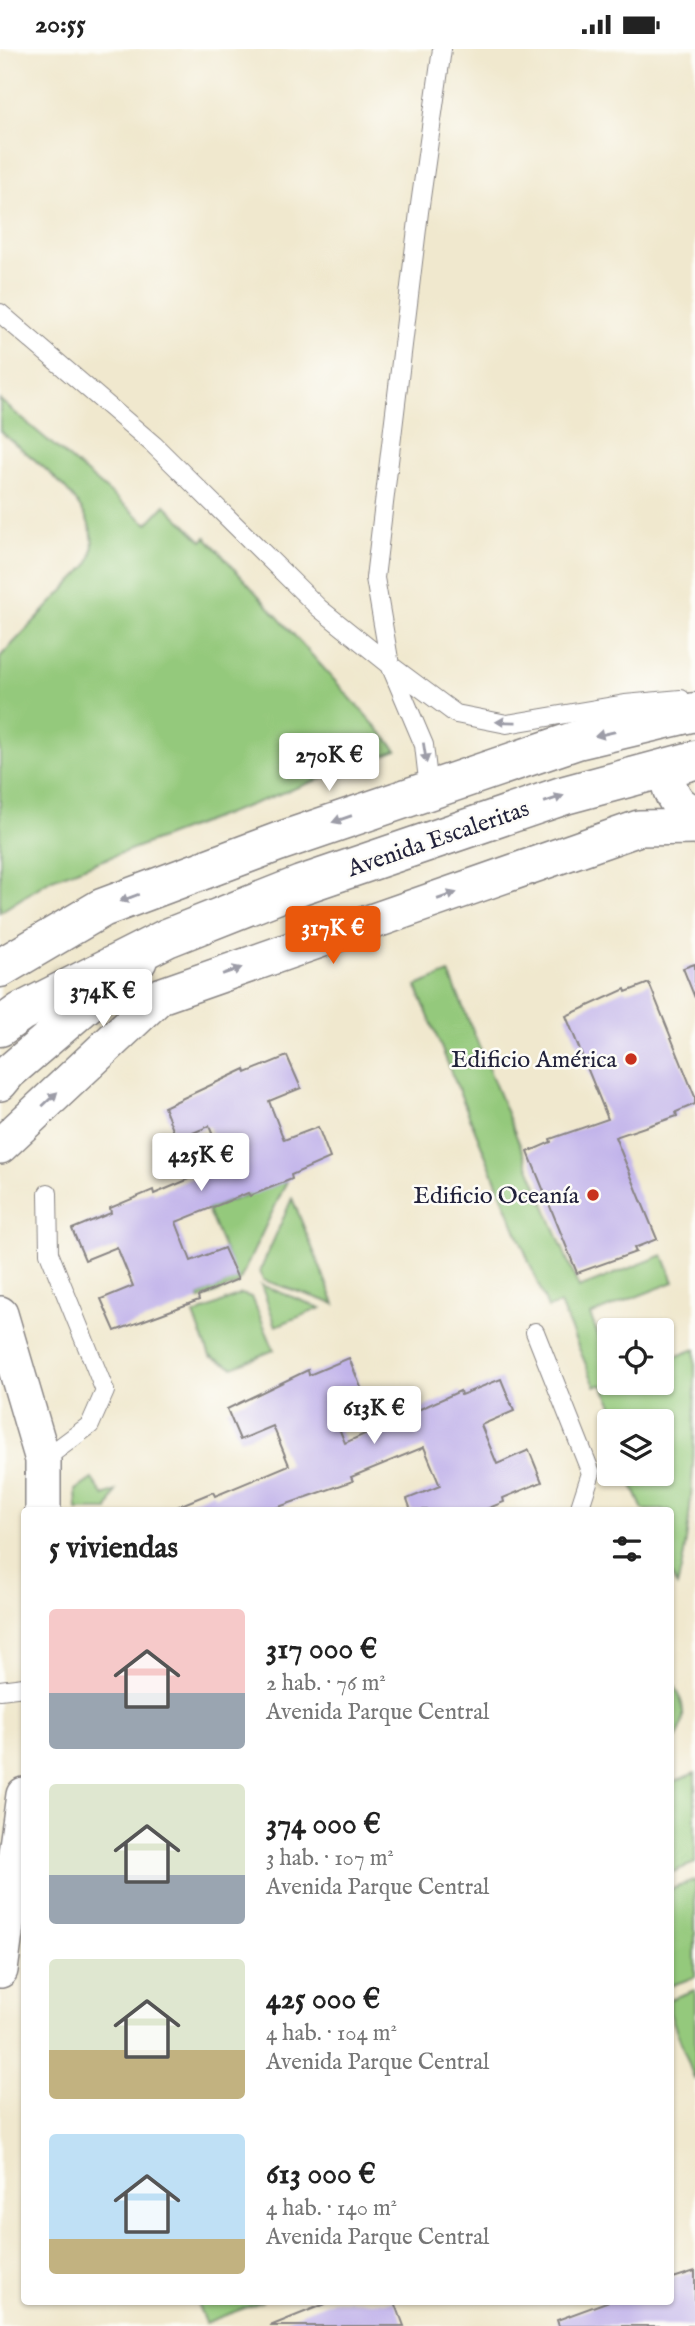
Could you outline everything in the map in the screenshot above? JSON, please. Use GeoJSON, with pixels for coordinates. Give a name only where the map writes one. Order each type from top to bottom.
{"type":"FeatureCollection","features":[{"type":"Feature","properties":{"kind":"street","name":"Avenida Escaleritas"},"geometry":{"type":"LineString","coordinates":[[0,968],[102,908],[278,842],[577,740],[695,712]]}},
{"type":"Feature","properties":{"kind":"street","name":"Avenida Escaleritas"},"geometry":{"type":"LineString","coordinates":[[0,1027],[21,1012],[167,938],[301,885],[525,808],[680,764]]}},
{"type":"Feature","properties":{"kind":"street"},"geometry":{"type":"LineString","coordinates":[[680,764],[668,791],[687,810],[695,812]]}},
{"type":"Feature","properties":{"kind":"street"},"geometry":{"type":"LineString","coordinates":[[0,1146],[160,996],[639,828],[695,827]]}},
{"type":"Feature","properties":{"kind":"street"},"geometry":{"type":"LineString","coordinates":[[0,1083],[9,1072],[167,938]]}},
{"type":"Feature","properties":{"kind":"street"},"geometry":{"type":"LineString","coordinates":[[0,1314],[6,1348],[43,1460],[43,1507]]}},
{"type":"Feature","properties":{"kind":"street"},"geometry":{"type":"LineString","coordinates":[[1,1955],[21,1816]]}},
{"type":"Feature","properties":{"kind":"lane"},"geometry":{"type":"LineString","coordinates":[[429,789],[424,745],[390,666],[375,578],[419,212],[442,49]]}},
{"type":"Feature","properties":{"kind":"lane"},"geometry":{"type":"LineString","coordinates":[[0,313],[154,445],[319,608],[390,666],[456,714],[507,724],[625,704],[695,698]]}},
{"type":"Feature","properties":{"kind":"lane"},"geometry":{"type":"LineString","coordinates":[[43,1460],[90,1425],[105,1391],[50,1253],[48,1193]]}},
{"type":"Feature","properties":{"kind":"lane"},"geometry":{"type":"LineString","coordinates":[[535,1332],[591,1473],[580,1507]]}},
{"type":"Feature","properties":{"kind":"lane"},"geometry":{"type":"LineString","coordinates":[[0,1690],[21,1687]]}},
{"type":"Feature","properties":{"kind":"green space"},"geometry":{"type":"Polygon","coordinates":[[[0,400],[147,524],[165,505],[202,541],[206,537],[397,750],[52,879],[0,912],[0,657],[88,565],[93,545],[90,526],[66,489],[0,431],[0,400]]]}},
{"type":"Feature","properties":{"kind":"green space"},"geometry":{"type":"Polygon","coordinates":[[[449,973],[579,1288],[663,1255],[674,1282],[590,1315],[597,1332],[597,1386],[560,1304],[548,1308],[416,986],[449,973]]]}},
{"type":"Feature","properties":{"kind":"green space"},"geometry":{"type":"Polygon","coordinates":[[[287,1181],[238,1284],[199,1300],[198,1296],[237,1279],[207,1209],[287,1181]]]}},
{"type":"Feature","properties":{"kind":"green space"},"geometry":{"type":"Polygon","coordinates":[[[292,1198],[335,1304],[263,1280],[260,1271],[292,1198]]]}},
{"type":"Feature","properties":{"kind":"green space"},"geometry":{"type":"Polygon","coordinates":[[[261,1285],[321,1308],[276,1326],[261,1285]]]}},
{"type":"Feature","properties":{"kind":"green space"},"geometry":{"type":"Polygon","coordinates":[[[241,1294],[252,1297],[274,1350],[233,1367],[210,1356],[194,1315],[241,1294]]]}},
{"type":"Feature","properties":{"kind":"green space"},"geometry":{"type":"Polygon","coordinates":[[[695,1349],[691,1501],[677,1586],[674,1580],[674,1507],[642,1507],[632,1486],[674,1486],[674,1409],[615,1409],[608,1395],[674,1395],[674,1357],[695,1349]]]}},
{"type":"Feature","properties":{"kind":"green space"},"geometry":{"type":"Polygon","coordinates":[[[92,1479],[104,1496],[116,1491],[109,1507],[77,1507],[76,1490],[92,1479]]]}},
{"type":"Feature","properties":{"kind":"green space"},"geometry":{"type":"Polygon","coordinates":[[[674,1685],[683,1713],[683,1722],[674,1741],[674,1685]]]}},
{"type":"Feature","properties":{"kind":"green space"},"geometry":{"type":"Polygon","coordinates":[[[695,1773],[695,1863],[674,1871],[674,1781],[695,1773]]]}},
{"type":"Feature","properties":{"kind":"green space"},"geometry":{"type":"Polygon","coordinates":[[[695,1880],[695,1977],[674,1985],[674,1888],[695,1880]]]}},
{"type":"Feature","properties":{"kind":"green space"},"geometry":{"type":"Polygon","coordinates":[[[695,1990],[695,2081],[674,2024],[674,1998],[695,1990]]]}},
{"type":"Feature","properties":{"kind":"green space"},"geometry":{"type":"Polygon","coordinates":[[[198,2305],[252,2305],[205,2323],[198,2305]]]}},
{"type":"Feature","properties":{"kind":"building"},"geometry":{"type":"Polygon","coordinates":[[[695,964],[695,998],[683,968],[695,964]]]}},
{"type":"Feature","properties":{"kind":"building"},"geometry":{"type":"Polygon","coordinates":[[[649,983],[695,1097],[695,1104],[676,1112],[677,1116],[615,1137],[657,1239],[634,1248],[636,1252],[577,1273],[528,1152],[551,1142],[550,1139],[608,1119],[566,1016],[625,989],[626,992],[649,983]]]}},
{"type":"Feature","properties":{"kind":"building"},"geometry":{"type":"Polygon","coordinates":[[[287,1056],[301,1088],[269,1101],[284,1140],[318,1127],[330,1158],[291,1175],[292,1179],[250,1196],[248,1193],[176,1222],[191,1261],[224,1248],[238,1279],[198,1296],[199,1300],[115,1331],[101,1299],[133,1286],[117,1247],[85,1260],[72,1229],[111,1213],[110,1208],[153,1190],[154,1194],[225,1164],[209,1126],[177,1140],[164,1107],[245,1069],[246,1073],[287,1056]]]}},
{"type":"Feature","properties":{"kind":"building"},"geometry":{"type":"Polygon","coordinates":[[[349,1358],[362,1390],[329,1404],[345,1443],[460,1391],[461,1395],[501,1379],[514,1411],[481,1425],[497,1464],[529,1450],[542,1482],[503,1498],[504,1502],[492,1507],[410,1507],[407,1499],[440,1486],[424,1447],[351,1477],[353,1481],[279,1507],[176,1507],[213,1492],[215,1496],[289,1465],[273,1426],[240,1440],[227,1409],[308,1370],[309,1375],[349,1358]]]}},
{"type":"Feature","properties":{"kind":"building"},"geometry":{"type":"Polygon","coordinates":[[[695,2271],[695,2326],[559,2326],[557,2320],[598,2305],[674,2305],[674,2278],[695,2271]]]}},
{"type":"Feature","properties":{"kind":"building"},"geometry":{"type":"Polygon","coordinates":[[[322,2305],[396,2305],[404,2326],[270,2326],[322,2305]]]}},
{"type":"Feature","properties":{"kind":"place","name":"Edificio América"},"geometry":{"type":"Point","coordinates":[631,1059]}},
{"type":"Feature","properties":{"kind":"place","name":"Edificio Oceanía"},"geometry":{"type":"Point","coordinates":[593,1195]}}]}
